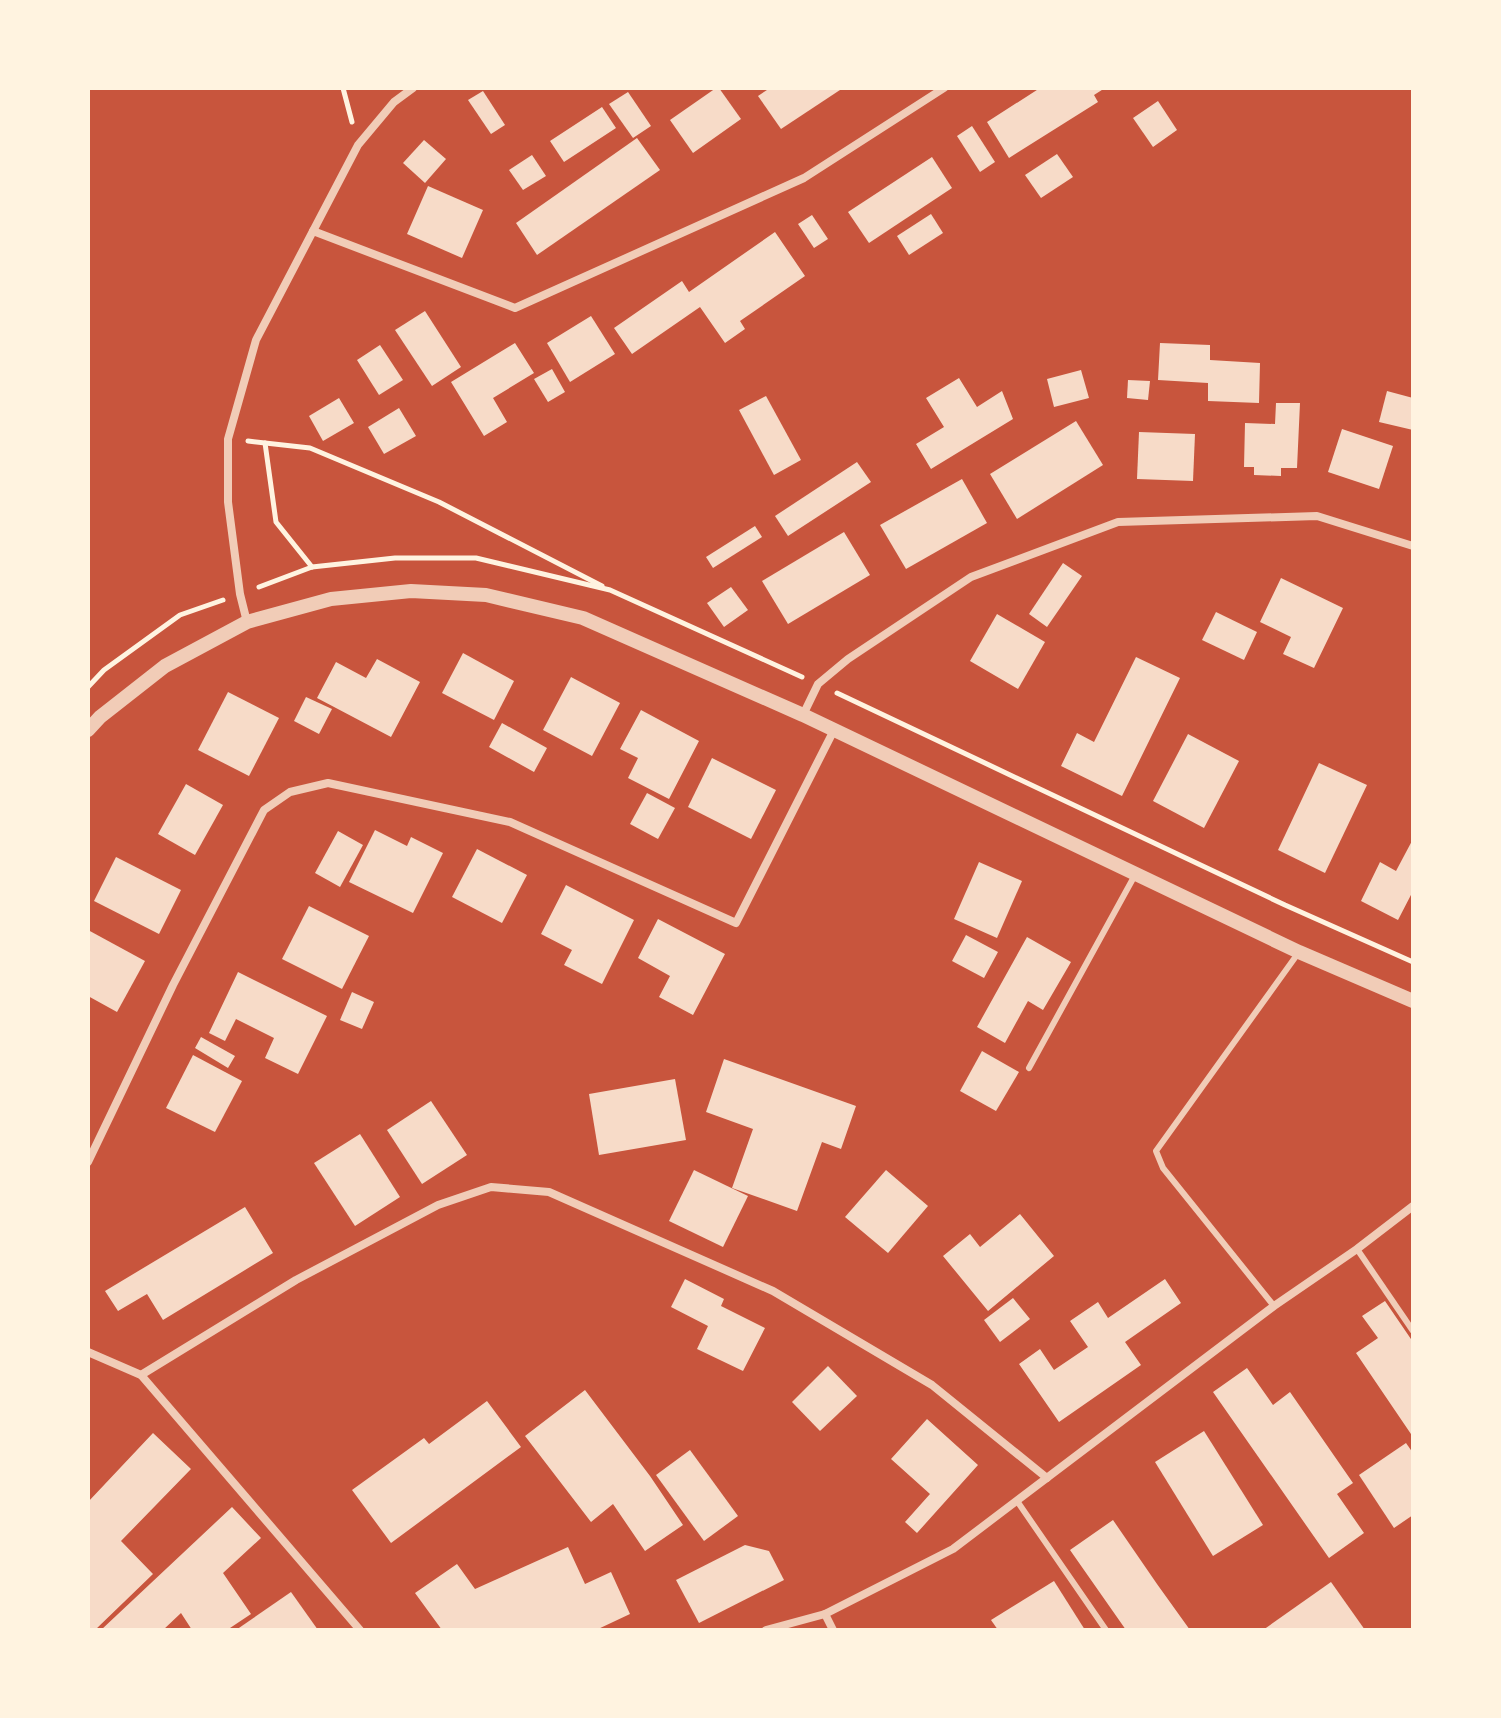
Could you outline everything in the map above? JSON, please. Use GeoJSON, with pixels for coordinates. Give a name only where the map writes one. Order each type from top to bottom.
{"type":"FeatureCollection","features":[{"type":"Feature","properties":{"kind":"street"},"geometry":{"type":"LineString","coordinates":[[247,622],[240,594],[228,502],[228,439],[256,340],[358,145],[394,102],[413,88]]}},
{"type":"Feature","properties":{"kind":"street"},"geometry":{"type":"LineString","coordinates":[[313,231],[515,308],[804,178],[944,88]]}},
{"type":"Feature","properties":{"kind":"street"},"geometry":{"type":"LineString","coordinates":[[803,715],[818,684],[848,659],[971,577],[1118,522],[1317,516],[1413,546]]}},
{"type":"Feature","properties":{"kind":"street"},"geometry":{"type":"LineString","coordinates":[[88,730],[165,666],[247,622],[331,599],[411,591],[486,595],[583,618],[803,715],[1299,952],[1413,1001]]}},
{"type":"Feature","properties":{"kind":"street"},"geometry":{"type":"LineString","coordinates":[[88,1162],[173,985],[264,810],[290,792],[328,783],[510,822],[736,923],[834,730]]}},
{"type":"Feature","properties":{"kind":"street"},"geometry":{"type":"LineString","coordinates":[[141,1375],[296,1280],[438,1205],[491,1187],[549,1192],[773,1291],[932,1385],[1047,1478]]}},
{"type":"Feature","properties":{"kind":"street"},"geometry":{"type":"LineString","coordinates":[[766,1630],[825,1614],[953,1549],[1274,1306],[1413,1206]]}},
{"type":"Feature","properties":{"kind":"street"},"geometry":{"type":"LineString","coordinates":[[88,1352],[141,1375],[360,1630]]}},
{"type":"Feature","properties":{"kind":"street"},"geometry":{"type":"LineString","coordinates":[[825,1614],[833,1630]]}},
{"type":"Feature","properties":{"kind":"lane"},"geometry":{"type":"LineString","coordinates":[[1029,1068],[1137,872]]}},
{"type":"Feature","properties":{"kind":"lane"},"geometry":{"type":"LineString","coordinates":[[1274,1306],[1163,1168],[1156,1151],[1299,952]]}},
{"type":"Feature","properties":{"kind":"lane"},"geometry":{"type":"LineString","coordinates":[[1357,1249],[1413,1331]]}},
{"type":"Feature","properties":{"kind":"lane"},"geometry":{"type":"LineString","coordinates":[[1017,1501],[1106,1630]]}},
{"type":"Feature","properties":{"kind":"path"},"geometry":{"type":"LineString","coordinates":[[343,88],[358,145]]}},
{"type":"Feature","properties":{"kind":"path"},"geometry":{"type":"LineString","coordinates":[[228,439],[310,448],[439,502],[610,590]]}},
{"type":"Feature","properties":{"kind":"path"},"geometry":{"type":"LineString","coordinates":[[265,443],[276,522],[312,567]]}},
{"type":"Feature","properties":{"kind":"path"},"geometry":{"type":"LineString","coordinates":[[818,684],[1285,905],[1413,962]]}},
{"type":"Feature","properties":{"kind":"building"},"geometry":{"type":"Polygon","coordinates":[[[716,88],[741,119],[693,153],[670,120],[716,88]]]}},
{"type":"Feature","properties":{"kind":"building"},"geometry":{"type":"Polygon","coordinates":[[[770,88],[843,88],[781,129],[758,96],[770,88]]]}},
{"type":"Feature","properties":{"kind":"building"},"geometry":{"type":"Polygon","coordinates":[[[1040,88],[1105,88],[1094,95],[1098,102],[1009,158],[987,122],[1040,88]]]}},
{"type":"Feature","properties":{"kind":"building"},"geometry":{"type":"Polygon","coordinates":[[[483,91],[505,125],[491,134],[468,100],[483,91]]]}},
{"type":"Feature","properties":{"kind":"building"},"geometry":{"type":"Polygon","coordinates":[[[628,92],[651,126],[633,138],[609,104],[628,92]]]}},
{"type":"Feature","properties":{"kind":"building"},"geometry":{"type":"Polygon","coordinates":[[[1158,101],[1177,130],[1153,147],[1133,118],[1158,101]]]}},
{"type":"Feature","properties":{"kind":"building"},"geometry":{"type":"Polygon","coordinates":[[[602,107],[616,128],[564,162],[550,141],[602,107]]]}},
{"type":"Feature","properties":{"kind":"building"},"geometry":{"type":"Polygon","coordinates":[[[972,126],[995,162],[980,172],[957,136],[972,126]]]}},
{"type":"Feature","properties":{"kind":"building"},"geometry":{"type":"Polygon","coordinates":[[[637,138],[660,170],[537,255],[516,223],[637,138]]]}},
{"type":"Feature","properties":{"kind":"building"},"geometry":{"type":"Polygon","coordinates":[[[424,140],[446,159],[425,183],[403,163],[424,140]]]}},
{"type":"Feature","properties":{"kind":"building"},"geometry":{"type":"Polygon","coordinates":[[[1057,154],[1073,177],[1041,198],[1025,175],[1057,154]]]}},
{"type":"Feature","properties":{"kind":"building"},"geometry":{"type":"Polygon","coordinates":[[[532,155],[546,176],[523,190],[509,170],[532,155]]]}},
{"type":"Feature","properties":{"kind":"building"},"geometry":{"type":"Polygon","coordinates":[[[932,157],[952,188],[869,243],[848,212],[932,157]]]}},
{"type":"Feature","properties":{"kind":"building"},"geometry":{"type":"Polygon","coordinates":[[[428,186],[483,210],[462,258],[407,234],[428,186]]]}},
{"type":"Feature","properties":{"kind":"building"},"geometry":{"type":"Polygon","coordinates":[[[931,214],[943,233],[909,255],[897,236],[931,214]]]}},
{"type":"Feature","properties":{"kind":"building"},"geometry":{"type":"Polygon","coordinates":[[[812,215],[828,239],[814,248],[798,224],[812,215]]]}},
{"type":"Feature","properties":{"kind":"building"},"geometry":{"type":"Polygon","coordinates":[[[775,232],[805,276],[740,321],[745,329],[725,343],[700,307],[632,354],[614,328],[682,281],[689,292],[775,232]]]}},
{"type":"Feature","properties":{"kind":"building"},"geometry":{"type":"Polygon","coordinates":[[[425,311],[461,367],[432,386],[395,330],[425,311]]]}},
{"type":"Feature","properties":{"kind":"building"},"geometry":{"type":"Polygon","coordinates":[[[591,316],[615,354],[570,382],[547,343],[591,316]]]}},
{"type":"Feature","properties":{"kind":"building"},"geometry":{"type":"Polygon","coordinates":[[[515,343],[534,373],[493,398],[507,422],[484,436],[451,382],[515,343]]]}},
{"type":"Feature","properties":{"kind":"building"},"geometry":{"type":"Polygon","coordinates":[[[1160,343],[1210,345],[1210,360],[1260,363],[1259,403],[1208,401],[1208,383],[1158,380],[1160,343]]]}},
{"type":"Feature","properties":{"kind":"building"},"geometry":{"type":"Polygon","coordinates":[[[380,345],[403,380],[379,395],[357,360],[380,345]]]}},
{"type":"Feature","properties":{"kind":"building"},"geometry":{"type":"Polygon","coordinates":[[[552,369],[565,392],[548,402],[534,379],[552,369]]]}},
{"type":"Feature","properties":{"kind":"building"},"geometry":{"type":"Polygon","coordinates":[[[1081,370],[1089,398],[1054,407],[1047,379],[1081,370]]]}},
{"type":"Feature","properties":{"kind":"building"},"geometry":{"type":"Polygon","coordinates":[[[959,378],[977,407],[1002,391],[1013,419],[931,469],[916,444],[944,427],[926,398],[959,378]]]}},
{"type":"Feature","properties":{"kind":"building"},"geometry":{"type":"Polygon","coordinates":[[[1128,380],[1150,381],[1148,400],[1127,398],[1128,380]]]}},
{"type":"Feature","properties":{"kind":"building"},"geometry":{"type":"Polygon","coordinates":[[[1387,391],[1413,398],[1413,430],[1379,422],[1387,391]]]}},
{"type":"Feature","properties":{"kind":"building"},"geometry":{"type":"Polygon","coordinates":[[[766,396],[801,460],[774,475],[739,410],[766,396]]]}},
{"type":"Feature","properties":{"kind":"building"},"geometry":{"type":"Polygon","coordinates":[[[339,398],[354,423],[323,441],[309,416],[339,398]]]}},
{"type":"Feature","properties":{"kind":"building"},"geometry":{"type":"Polygon","coordinates":[[[1276,403],[1300,403],[1297,468],[1281,468],[1281,476],[1254,475],[1254,467],[1244,467],[1245,423],[1275,424],[1276,403]]]}},
{"type":"Feature","properties":{"kind":"building"},"geometry":{"type":"Polygon","coordinates":[[[399,408],[416,436],[384,454],[368,427],[399,408]]]}},
{"type":"Feature","properties":{"kind":"building"},"geometry":{"type":"Polygon","coordinates":[[[1076,421],[1103,465],[1017,519],[990,474],[1076,421]]]}},
{"type":"Feature","properties":{"kind":"building"},"geometry":{"type":"Polygon","coordinates":[[[1342,429],[1393,446],[1379,489],[1328,472],[1342,429]]]}},
{"type":"Feature","properties":{"kind":"building"},"geometry":{"type":"Polygon","coordinates":[[[1139,432],[1195,434],[1193,481],[1137,479],[1139,432]]]}},
{"type":"Feature","properties":{"kind":"building"},"geometry":{"type":"Polygon","coordinates":[[[857,462],[871,482],[788,536],[775,516],[857,462]]]}},
{"type":"Feature","properties":{"kind":"building"},"geometry":{"type":"Polygon","coordinates":[[[962,479],[987,523],[906,569],[880,525],[962,479]]]}},
{"type":"Feature","properties":{"kind":"building"},"geometry":{"type":"Polygon","coordinates":[[[755,526],[762,537],[713,568],[706,557],[755,526]]]}},
{"type":"Feature","properties":{"kind":"building"},"geometry":{"type":"Polygon","coordinates":[[[844,532],[870,575],[788,624],[762,581],[844,532]]]}},
{"type":"Feature","properties":{"kind":"building"},"geometry":{"type":"Polygon","coordinates":[[[1063,563],[1082,576],[1047,627],[1029,614],[1063,563]]]}},
{"type":"Feature","properties":{"kind":"building"},"geometry":{"type":"Polygon","coordinates":[[[1281,578],[1343,608],[1314,668],[1283,654],[1291,637],[1260,622],[1281,578]]]}},
{"type":"Feature","properties":{"kind":"building"},"geometry":{"type":"Polygon","coordinates":[[[731,587],[748,610],[724,627],[707,603],[731,587]]]}},
{"type":"Feature","properties":{"kind":"building"},"geometry":{"type":"Polygon","coordinates":[[[1216,612],[1257,632],[1244,660],[1202,640],[1216,612]]]}},
{"type":"Feature","properties":{"kind":"building"},"geometry":{"type":"Polygon","coordinates":[[[997,614],[1045,642],[1018,689],[970,661],[997,614]]]}},
{"type":"Feature","properties":{"kind":"building"},"geometry":{"type":"Polygon","coordinates":[[[463,653],[514,681],[494,720],[442,693],[463,653]]]}},
{"type":"Feature","properties":{"kind":"building"},"geometry":{"type":"Polygon","coordinates":[[[1136,657],[1180,678],[1122,796],[1061,766],[1077,733],[1094,742],[1136,657]]]}},
{"type":"Feature","properties":{"kind":"building"},"geometry":{"type":"Polygon","coordinates":[[[377,659],[420,682],[391,737],[317,698],[336,662],[366,678],[377,659]]]}},
{"type":"Feature","properties":{"kind":"building"},"geometry":{"type":"Polygon","coordinates":[[[571,677],[620,703],[592,756],[543,730],[571,677]]]}},
{"type":"Feature","properties":{"kind":"building"},"geometry":{"type":"Polygon","coordinates":[[[228,692],[279,718],[249,776],[198,750],[228,692]]]}},
{"type":"Feature","properties":{"kind":"building"},"geometry":{"type":"Polygon","coordinates":[[[306,697],[332,709],[319,734],[294,721],[306,697]]]}},
{"type":"Feature","properties":{"kind":"building"},"geometry":{"type":"Polygon","coordinates":[[[641,710],[699,741],[669,799],[628,778],[638,758],[620,749],[641,710]]]}},
{"type":"Feature","properties":{"kind":"building"},"geometry":{"type":"Polygon","coordinates":[[[502,723],[547,748],[534,772],[489,747],[502,723]]]}},
{"type":"Feature","properties":{"kind":"building"},"geometry":{"type":"Polygon","coordinates":[[[1188,734],[1239,761],[1204,828],[1153,801],[1188,734]]]}},
{"type":"Feature","properties":{"kind":"building"},"geometry":{"type":"Polygon","coordinates":[[[712,758],[776,790],[751,839],[688,807],[712,758]]]}},
{"type":"Feature","properties":{"kind":"building"},"geometry":{"type":"Polygon","coordinates":[[[1319,763],[1367,785],[1325,873],[1278,850],[1319,763]]]}},
{"type":"Feature","properties":{"kind":"building"},"geometry":{"type":"Polygon","coordinates":[[[186,784],[223,805],[195,855],[158,834],[186,784]]]}},
{"type":"Feature","properties":{"kind":"building"},"geometry":{"type":"Polygon","coordinates":[[[647,793],[675,808],[658,839],[630,824],[647,793]]]}},
{"type":"Feature","properties":{"kind":"building"},"geometry":{"type":"Polygon","coordinates":[[[375,830],[407,846],[411,837],[443,853],[413,913],[349,882],[375,830]]]}},
{"type":"Feature","properties":{"kind":"building"},"geometry":{"type":"Polygon","coordinates":[[[338,831],[363,845],[340,887],[315,873],[338,831]]]}},
{"type":"Feature","properties":{"kind":"building"},"geometry":{"type":"Polygon","coordinates":[[[1413,839],[1413,891],[1398,920],[1361,901],[1380,862],[1396,871],[1413,839]]]}},
{"type":"Feature","properties":{"kind":"building"},"geometry":{"type":"Polygon","coordinates":[[[477,849],[527,875],[502,923],[452,897],[477,849]]]}},
{"type":"Feature","properties":{"kind":"building"},"geometry":{"type":"Polygon","coordinates":[[[116,857],[181,890],[159,934],[94,901],[116,857]]]}},
{"type":"Feature","properties":{"kind":"building"},"geometry":{"type":"Polygon","coordinates":[[[979,862],[1022,881],[997,938],[954,919],[979,862]]]}},
{"type":"Feature","properties":{"kind":"building"},"geometry":{"type":"Polygon","coordinates":[[[566,885],[634,920],[602,984],[564,965],[572,950],[541,934],[566,885]]]}},
{"type":"Feature","properties":{"kind":"building"},"geometry":{"type":"Polygon","coordinates":[[[309,906],[369,936],[342,989],[282,959],[309,906]]]}},
{"type":"Feature","properties":{"kind":"building"},"geometry":{"type":"Polygon","coordinates":[[[658,919],[725,954],[693,1015],[659,997],[670,976],[638,958],[658,919]]]}},
{"type":"Feature","properties":{"kind":"building"},"geometry":{"type":"Polygon","coordinates":[[[88,930],[145,961],[117,1012],[88,996],[88,930]]]}},
{"type":"Feature","properties":{"kind":"building"},"geometry":{"type":"Polygon","coordinates":[[[966,935],[998,952],[984,978],[952,961],[966,935]]]}},
{"type":"Feature","properties":{"kind":"building"},"geometry":{"type":"Polygon","coordinates":[[[1027,937],[1071,962],[1043,1010],[1028,1001],[1005,1043],[977,1027],[1027,937]]]}},
{"type":"Feature","properties":{"kind":"building"},"geometry":{"type":"Polygon","coordinates":[[[238,972],[327,1016],[298,1074],[265,1058],[274,1038],[236,1019],[225,1041],[209,1033],[238,972]]]}},
{"type":"Feature","properties":{"kind":"building"},"geometry":{"type":"Polygon","coordinates":[[[352,992],[374,1002],[362,1029],[340,1020],[352,992]]]}},
{"type":"Feature","properties":{"kind":"building"},"geometry":{"type":"Polygon","coordinates":[[[201,1037],[235,1056],[228,1068],[195,1048],[201,1037]]]}},
{"type":"Feature","properties":{"kind":"building"},"geometry":{"type":"Polygon","coordinates":[[[982,1051],[1019,1072],[996,1111],[960,1091],[982,1051]]]}},
{"type":"Feature","properties":{"kind":"building"},"geometry":{"type":"Polygon","coordinates":[[[193,1055],[242,1081],[215,1132],[166,1108],[193,1055]]]}},
{"type":"Feature","properties":{"kind":"building"},"geometry":{"type":"Polygon","coordinates":[[[724,1059],[856,1106],[841,1149],[822,1142],[797,1211],[732,1188],[753,1129],[706,1112],[724,1059]]]}},
{"type":"Feature","properties":{"kind":"building"},"geometry":{"type":"Polygon","coordinates":[[[675,1079],[686,1140],[599,1155],[589,1094],[675,1079]]]}},
{"type":"Feature","properties":{"kind":"building"},"geometry":{"type":"Polygon","coordinates":[[[431,1101],[467,1155],[422,1184],[387,1130],[431,1101]]]}},
{"type":"Feature","properties":{"kind":"building"},"geometry":{"type":"Polygon","coordinates":[[[360,1134],[400,1197],[355,1226],[314,1163],[360,1134]]]}},
{"type":"Feature","properties":{"kind":"building"},"geometry":{"type":"Polygon","coordinates":[[[694,1170],[748,1196],[723,1247],[669,1221],[694,1170]]]}},
{"type":"Feature","properties":{"kind":"building"},"geometry":{"type":"Polygon","coordinates":[[[886,1170],[928,1206],[888,1253],[845,1217],[886,1170]]]}},
{"type":"Feature","properties":{"kind":"building"},"geometry":{"type":"Polygon","coordinates":[[[245,1207],[273,1253],[163,1320],[147,1294],[118,1311],[105,1291],[245,1207]]]}},
{"type":"Feature","properties":{"kind":"building"},"geometry":{"type":"Polygon","coordinates":[[[1020,1214],[1054,1256],[988,1311],[943,1256],[970,1234],[980,1247],[1020,1214]]]}},
{"type":"Feature","properties":{"kind":"building"},"geometry":{"type":"Polygon","coordinates":[[[685,1279],[724,1299],[721,1306],[765,1328],[743,1371],[697,1349],[708,1326],[671,1307],[685,1279]]]}},
{"type":"Feature","properties":{"kind":"building"},"geometry":{"type":"Polygon","coordinates":[[[1165,1279],[1181,1303],[1125,1342],[1141,1365],[1059,1422],[1019,1364],[1040,1349],[1054,1370],[1088,1347],[1070,1321],[1098,1302],[1108,1318],[1165,1279]]]}},
{"type":"Feature","properties":{"kind":"building"},"geometry":{"type":"Polygon","coordinates":[[[1013,1298],[1030,1319],[1000,1342],[984,1320],[1013,1298]]]}},
{"type":"Feature","properties":{"kind":"building"},"geometry":{"type":"Polygon","coordinates":[[[1385,1301],[1413,1342],[1413,1437],[1356,1353],[1378,1338],[1362,1316],[1385,1301]]]}},
{"type":"Feature","properties":{"kind":"building"},"geometry":{"type":"Polygon","coordinates":[[[828,1366],[857,1396],[820,1431],[792,1402],[828,1366]]]}},
{"type":"Feature","properties":{"kind":"building"},"geometry":{"type":"Polygon","coordinates":[[[1247,1368],[1273,1405],[1290,1392],[1353,1483],[1337,1494],[1364,1533],[1329,1558],[1213,1392],[1247,1368]]]}},
{"type":"Feature","properties":{"kind":"building"},"geometry":{"type":"Polygon","coordinates":[[[585,1390],[683,1525],[645,1551],[613,1504],[591,1522],[525,1436],[585,1390]]]}},
{"type":"Feature","properties":{"kind":"building"},"geometry":{"type":"Polygon","coordinates":[[[487,1401],[521,1447],[391,1543],[352,1490],[424,1438],[429,1444],[487,1401]]]}},
{"type":"Feature","properties":{"kind":"building"},"geometry":{"type":"Polygon","coordinates":[[[927,1419],[978,1465],[917,1533],[905,1522],[930,1494],[891,1459],[927,1419]]]}},
{"type":"Feature","properties":{"kind":"building"},"geometry":{"type":"Polygon","coordinates":[[[1204,1431],[1263,1525],[1213,1556],[1155,1462],[1204,1431]]]}},
{"type":"Feature","properties":{"kind":"building"},"geometry":{"type":"Polygon","coordinates":[[[153,1433],[191,1469],[121,1541],[153,1574],[95,1630],[88,1630],[88,1502],[153,1433]]]}},
{"type":"Feature","properties":{"kind":"building"},"geometry":{"type":"Polygon","coordinates":[[[1406,1443],[1413,1453],[1413,1515],[1394,1528],[1359,1475],[1406,1443]]]}},
{"type":"Feature","properties":{"kind":"building"},"geometry":{"type":"Polygon","coordinates":[[[690,1450],[738,1516],[704,1541],[656,1475],[690,1450]]]}},
{"type":"Feature","properties":{"kind":"building"},"geometry":{"type":"Polygon","coordinates":[[[232,1507],[261,1538],[223,1573],[251,1614],[227,1630],[192,1630],[181,1613],[163,1630],[101,1630],[232,1507]]]}},
{"type":"Feature","properties":{"kind":"building"},"geometry":{"type":"Polygon","coordinates":[[[1113,1520],[1190,1630],[1126,1630],[1070,1550],[1113,1520]]]}},
{"type":"Feature","properties":{"kind":"building"},"geometry":{"type":"Polygon","coordinates":[[[745,1545],[769,1551],[784,1580],[699,1623],[676,1580],[745,1545]]]}},
{"type":"Feature","properties":{"kind":"building"},"geometry":{"type":"Polygon","coordinates":[[[568,1547],[585,1584],[611,1572],[630,1614],[596,1630],[442,1630],[415,1593],[457,1564],[475,1589],[568,1547]]]}},
{"type":"Feature","properties":{"kind":"building"},"geometry":{"type":"Polygon","coordinates":[[[1054,1581],[1085,1630],[998,1630],[991,1620],[1054,1581]]]}},
{"type":"Feature","properties":{"kind":"building"},"geometry":{"type":"Polygon","coordinates":[[[1331,1582],[1365,1630],[1263,1630],[1331,1582]]]}},
{"type":"Feature","properties":{"kind":"building"},"geometry":{"type":"Polygon","coordinates":[[[291,1592],[318,1630],[236,1630],[291,1592]]]}}]}
